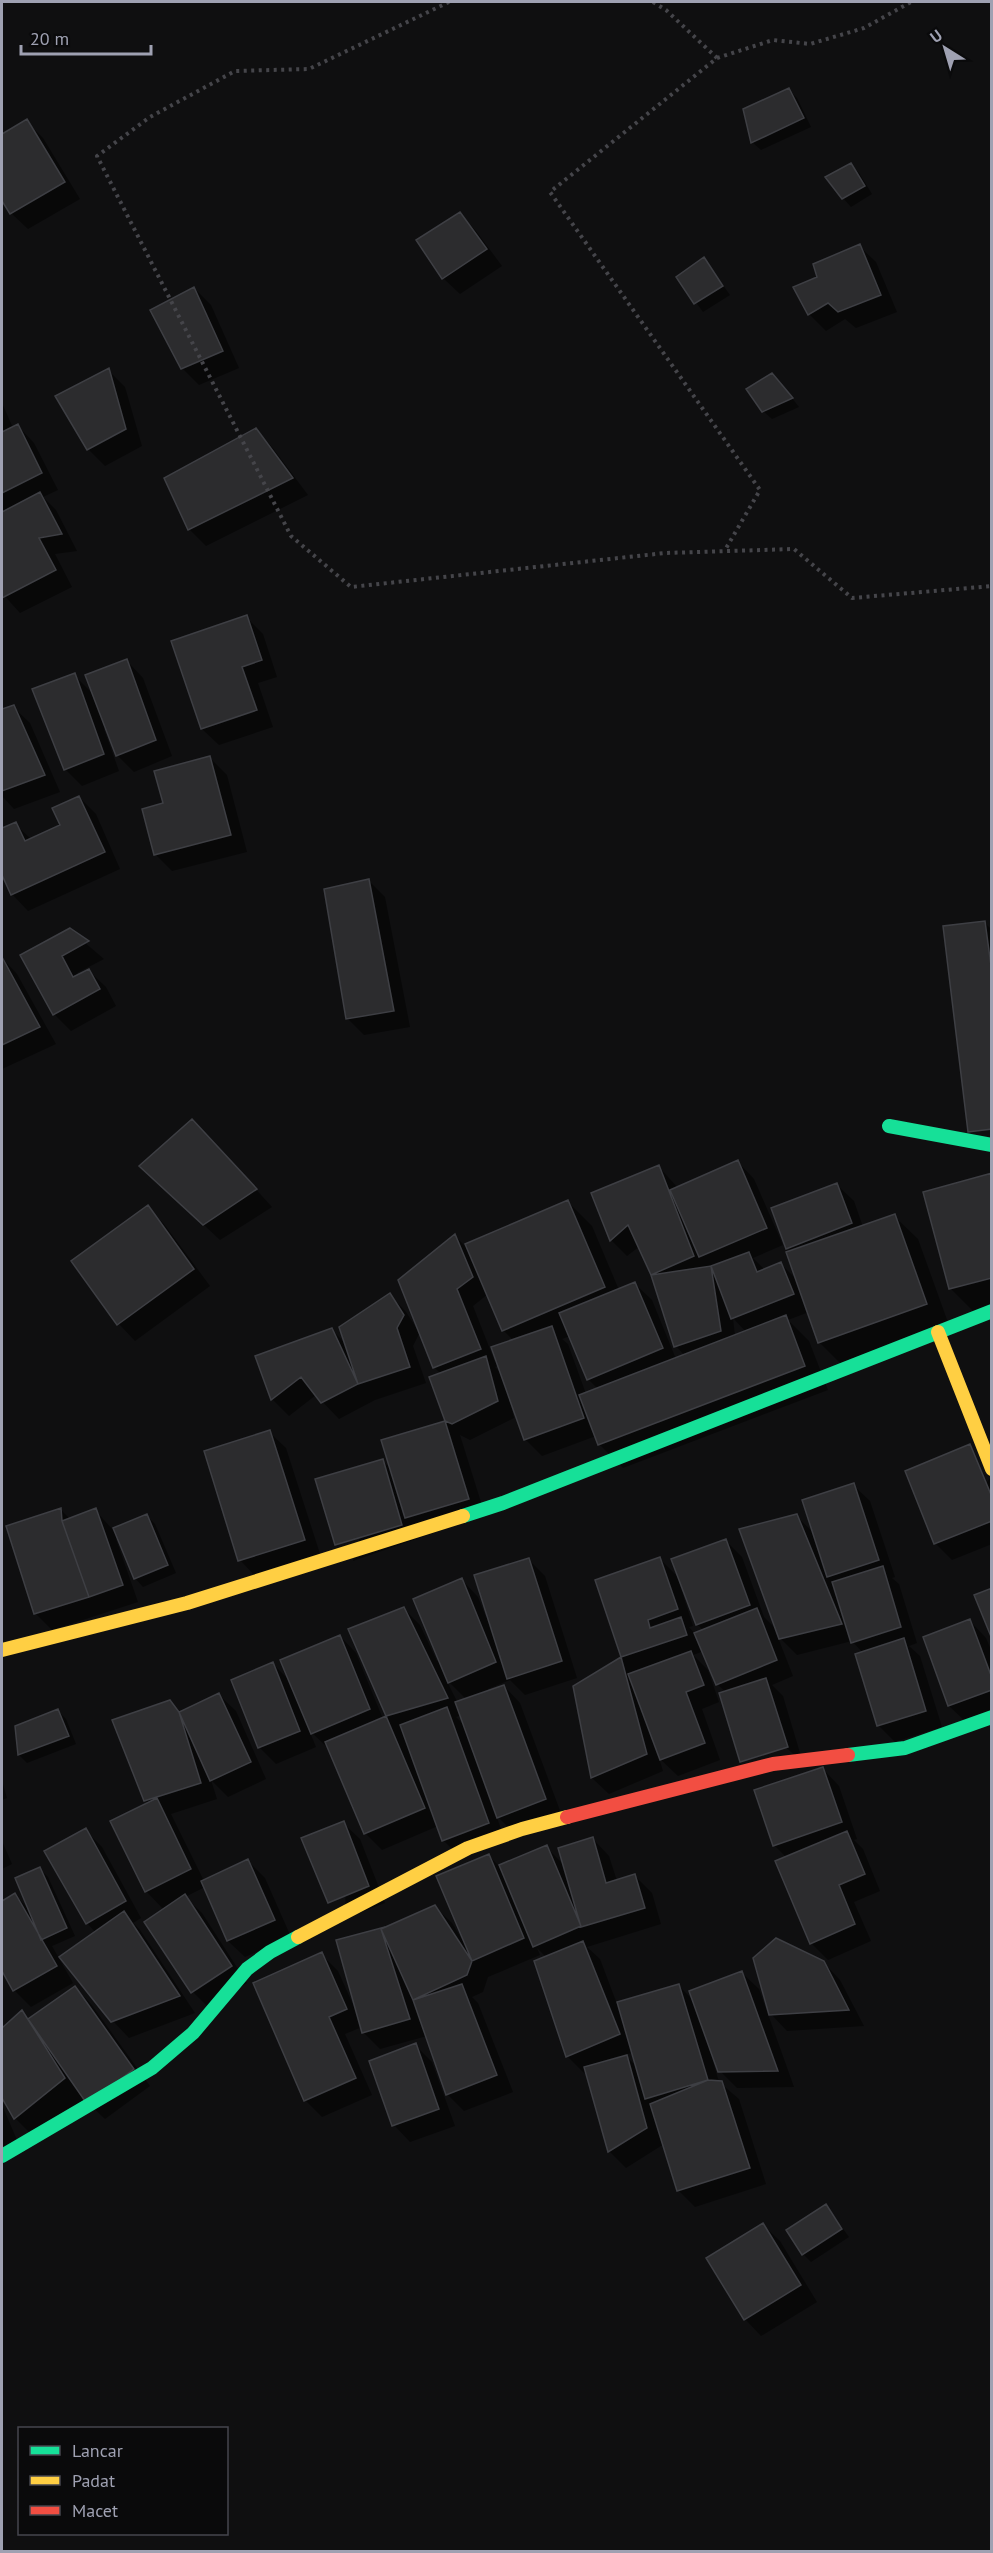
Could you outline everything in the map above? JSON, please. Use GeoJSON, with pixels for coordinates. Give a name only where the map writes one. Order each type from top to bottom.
{"type":"FeatureCollection","features":[{"type":"Feature","properties":{"kind":"street"},"geometry":{"type":"LineString","coordinates":[[889,1126],[992,1145]]}},
{"type":"Feature","properties":{"kind":"street"},"geometry":{"type":"LineString","coordinates":[[2,1650],[187,1603],[503,1503],[992,1311]]}},
{"type":"Feature","properties":{"kind":"street"},"geometry":{"type":"LineString","coordinates":[[938,1332],[992,1469]]}},
{"type":"Feature","properties":{"kind":"street"},"geometry":{"type":"LineString","coordinates":[[2,2156],[58,2126],[152,2068],[192,2032],[247,1969],[270,1952],[468,1848],[522,1829],[773,1764],[905,1748],[992,1717]]}},
{"type":"Feature","properties":{"kind":"path"},"geometry":{"type":"LineString","coordinates":[[449,2],[309,69],[235,71],[150,117],[97,156],[291,536],[351,586],[665,553],[794,549],[852,598],[992,586]]}},
{"type":"Feature","properties":{"kind":"path"},"geometry":{"type":"LineString","coordinates":[[652,2],[666,10],[717,58]]}},
{"type":"Feature","properties":{"kind":"path"},"geometry":{"type":"LineString","coordinates":[[724,551],[760,490],[550,192],[717,58],[773,40],[810,44],[864,28],[911,2]]}},
{"type":"Feature","properties":{"kind":"building"},"geometry":{"type":"Polygon","coordinates":[[[789,88],[804,118],[751,143],[743,109],[789,88]]]}},
{"type":"Feature","properties":{"kind":"building"},"geometry":{"type":"Polygon","coordinates":[[[27,119],[65,182],[10,214],[2,201],[2,134],[27,119]]]}},
{"type":"Feature","properties":{"kind":"building"},"geometry":{"type":"Polygon","coordinates":[[[851,163],[865,186],[842,199],[825,177],[851,163]]]}},
{"type":"Feature","properties":{"kind":"building"},"geometry":{"type":"Polygon","coordinates":[[[460,212],[487,249],[442,279],[416,240],[460,212]]]}},
{"type":"Feature","properties":{"kind":"building"},"geometry":{"type":"Polygon","coordinates":[[[860,244],[881,295],[838,312],[828,303],[808,315],[793,287],[817,277],[813,264],[860,244]]]}},
{"type":"Feature","properties":{"kind":"building"},"geometry":{"type":"Polygon","coordinates":[[[704,257],[723,286],[694,304],[676,277],[704,257]]]}},
{"type":"Feature","properties":{"kind":"building"},"geometry":{"type":"Polygon","coordinates":[[[194,287],[223,351],[181,369],[150,310],[194,287]]]}},
{"type":"Feature","properties":{"kind":"building"},"geometry":{"type":"Polygon","coordinates":[[[109,368],[126,429],[87,450],[55,396],[109,368]]]}},
{"type":"Feature","properties":{"kind":"building"},"geometry":{"type":"Polygon","coordinates":[[[772,373],[793,398],[762,412],[746,389],[772,373]]]}},
{"type":"Feature","properties":{"kind":"building"},"geometry":{"type":"Polygon","coordinates":[[[18,424],[42,473],[2,493],[2,432],[18,424]]]}},
{"type":"Feature","properties":{"kind":"building"},"geometry":{"type":"Polygon","coordinates":[[[256,428],[293,478],[188,530],[164,478],[256,428]]]}},
{"type":"Feature","properties":{"kind":"building"},"geometry":{"type":"Polygon","coordinates":[[[40,492],[62,534],[39,538],[56,570],[2,598],[2,512],[40,492]]]}},
{"type":"Feature","properties":{"kind":"building"},"geometry":{"type":"Polygon","coordinates":[[[247,615],[262,660],[242,667],[257,710],[201,729],[171,641],[247,615]]]}},
{"type":"Feature","properties":{"kind":"building"},"geometry":{"type":"Polygon","coordinates":[[[127,659],[156,740],[116,756],[85,675],[127,659]]]}},
{"type":"Feature","properties":{"kind":"building"},"geometry":{"type":"Polygon","coordinates":[[[75,673],[104,754],[64,770],[32,689],[75,673]]]}},
{"type":"Feature","properties":{"kind":"building"},"geometry":{"type":"Polygon","coordinates":[[[14,705],[45,775],[2,791],[2,709],[14,705]]]}},
{"type":"Feature","properties":{"kind":"building"},"geometry":{"type":"Polygon","coordinates":[[[210,756],[231,835],[154,855],[142,809],[163,803],[154,771],[210,756]]]}},
{"type":"Feature","properties":{"kind":"building"},"geometry":{"type":"Polygon","coordinates":[[[79,796],[105,852],[11,895],[2,875],[2,828],[16,822],[25,841],[60,825],[52,808],[79,796]]]}},
{"type":"Feature","properties":{"kind":"building"},"geometry":{"type":"Polygon","coordinates":[[[369,879],[394,1011],[346,1019],[324,889],[369,879]]]}},
{"type":"Feature","properties":{"kind":"building"},"geometry":{"type":"Polygon","coordinates":[[[985,921],[992,973],[992,1129],[968,1132],[943,926],[985,921]]]}},
{"type":"Feature","properties":{"kind":"building"},"geometry":{"type":"Polygon","coordinates":[[[70,928],[89,941],[62,956],[73,977],[89,969],[100,989],[53,1015],[20,955],[70,928]]]}},
{"type":"Feature","properties":{"kind":"building"},"geometry":{"type":"Polygon","coordinates":[[[2,957],[40,1027],[2,1045],[2,957]]]}},
{"type":"Feature","properties":{"kind":"building"},"geometry":{"type":"Polygon","coordinates":[[[192,1119],[257,1189],[203,1225],[139,1166],[192,1119]]]}},
{"type":"Feature","properties":{"kind":"building"},"geometry":{"type":"Polygon","coordinates":[[[738,1160],[767,1228],[699,1257],[670,1190],[738,1160]]]}},
{"type":"Feature","properties":{"kind":"building"},"geometry":{"type":"Polygon","coordinates":[[[659,1165],[694,1256],[651,1275],[628,1225],[610,1241],[591,1193],[659,1165]]]}},
{"type":"Feature","properties":{"kind":"building"},"geometry":{"type":"Polygon","coordinates":[[[992,1173],[992,1278],[949,1289],[923,1192],[992,1173]]]}},
{"type":"Feature","properties":{"kind":"building"},"geometry":{"type":"Polygon","coordinates":[[[837,1183],[852,1223],[786,1249],[771,1208],[837,1183]]]}},
{"type":"Feature","properties":{"kind":"building"},"geometry":{"type":"Polygon","coordinates":[[[568,1200],[605,1287],[502,1331],[465,1244],[568,1200]]]}},
{"type":"Feature","properties":{"kind":"building"},"geometry":{"type":"Polygon","coordinates":[[[148,1205],[194,1269],[117,1325],[71,1261],[148,1205]]]}},
{"type":"Feature","properties":{"kind":"building"},"geometry":{"type":"Polygon","coordinates":[[[895,1214],[927,1304],[818,1343],[786,1252],[895,1214]]]}},
{"type":"Feature","properties":{"kind":"building"},"geometry":{"type":"Polygon","coordinates":[[[455,1234],[473,1277],[457,1289],[481,1349],[433,1368],[398,1280],[455,1234]]]}},
{"type":"Feature","properties":{"kind":"building"},"geometry":{"type":"Polygon","coordinates":[[[749,1252],[757,1272],[781,1262],[794,1294],[731,1319],[711,1266],[749,1252]]]}},
{"type":"Feature","properties":{"kind":"building"},"geometry":{"type":"Polygon","coordinates":[[[711,1266],[721,1331],[674,1347],[651,1275],[711,1266]]]}},
{"type":"Feature","properties":{"kind":"building"},"geometry":{"type":"Polygon","coordinates":[[[635,1282],[663,1348],[587,1380],[559,1313],[635,1282]]]}},
{"type":"Feature","properties":{"kind":"building"},"geometry":{"type":"Polygon","coordinates":[[[390,1293],[404,1315],[397,1328],[410,1367],[358,1384],[339,1327],[390,1293]]]}},
{"type":"Feature","properties":{"kind":"building"},"geometry":{"type":"Polygon","coordinates":[[[786,1315],[805,1366],[598,1445],[579,1395],[786,1315]]]}},
{"type":"Feature","properties":{"kind":"building"},"geometry":{"type":"Polygon","coordinates":[[[552,1326],[584,1418],[524,1440],[491,1347],[552,1326]]]}},
{"type":"Feature","properties":{"kind":"building"},"geometry":{"type":"Polygon","coordinates":[[[332,1328],[358,1384],[321,1403],[301,1377],[271,1400],[255,1356],[332,1328]]]}},
{"type":"Feature","properties":{"kind":"building"},"geometry":{"type":"Polygon","coordinates":[[[486,1356],[498,1401],[452,1424],[445,1421],[429,1377],[486,1356]]]}},
{"type":"Feature","properties":{"kind":"building"},"geometry":{"type":"Polygon","coordinates":[[[445,1421],[469,1499],[405,1518],[381,1440],[445,1421]]]}},
{"type":"Feature","properties":{"kind":"building"},"geometry":{"type":"Polygon","coordinates":[[[270,1430],[305,1540],[238,1561],[204,1451],[270,1430]]]}},
{"type":"Feature","properties":{"kind":"building"},"geometry":{"type":"Polygon","coordinates":[[[970,1444],[992,1497],[992,1521],[934,1544],[905,1471],[970,1444]]]}},
{"type":"Feature","properties":{"kind":"building"},"geometry":{"type":"Polygon","coordinates":[[[383,1459],[402,1525],[335,1545],[315,1479],[383,1459]]]}},
{"type":"Feature","properties":{"kind":"building"},"geometry":{"type":"Polygon","coordinates":[[[854,1483],[879,1560],[827,1577],[802,1500],[854,1483]]]}},
{"type":"Feature","properties":{"kind":"building"},"geometry":{"type":"Polygon","coordinates":[[[61,1508],[62,1521],[89,1597],[34,1614],[6,1526],[61,1508]]]}},
{"type":"Feature","properties":{"kind":"building"},"geometry":{"type":"Polygon","coordinates":[[[96,1508],[123,1585],[89,1597],[62,1521],[96,1508]]]}},
{"type":"Feature","properties":{"kind":"building"},"geometry":{"type":"Polygon","coordinates":[[[147,1514],[168,1565],[134,1579],[113,1528],[147,1514]]]}},
{"type":"Feature","properties":{"kind":"building"},"geometry":{"type":"Polygon","coordinates":[[[797,1514],[842,1624],[779,1639],[739,1529],[797,1514]]]}},
{"type":"Feature","properties":{"kind":"building"},"geometry":{"type":"Polygon","coordinates":[[[726,1539],[750,1605],[696,1625],[671,1559],[726,1539]]]}},
{"type":"Feature","properties":{"kind":"building"},"geometry":{"type":"Polygon","coordinates":[[[660,1557],[678,1609],[648,1620],[650,1628],[681,1617],[687,1635],[621,1657],[595,1580],[660,1557]]]}},
{"type":"Feature","properties":{"kind":"building"},"geometry":{"type":"Polygon","coordinates":[[[529,1558],[562,1661],[507,1679],[474,1575],[529,1558]]]}},
{"type":"Feature","properties":{"kind":"building"},"geometry":{"type":"Polygon","coordinates":[[[883,1566],[901,1627],[851,1643],[832,1582],[883,1566]]]}},
{"type":"Feature","properties":{"kind":"building"},"geometry":{"type":"Polygon","coordinates":[[[462,1578],[496,1662],[448,1683],[413,1599],[462,1578]]]}},
{"type":"Feature","properties":{"kind":"building"},"geometry":{"type":"Polygon","coordinates":[[[992,1588],[992,1639],[974,1595],[992,1588]]]}},
{"type":"Feature","properties":{"kind":"building"},"geometry":{"type":"Polygon","coordinates":[[[404,1607],[448,1698],[386,1716],[348,1629],[404,1607]]]}},
{"type":"Feature","properties":{"kind":"building"},"geometry":{"type":"Polygon","coordinates":[[[757,1608],[777,1660],[716,1685],[694,1633],[757,1608]]]}},
{"type":"Feature","properties":{"kind":"building"},"geometry":{"type":"Polygon","coordinates":[[[970,1619],[992,1678],[992,1690],[948,1706],[923,1637],[970,1619]]]}},
{"type":"Feature","properties":{"kind":"building"},"geometry":{"type":"Polygon","coordinates":[[[340,1635],[370,1709],[311,1734],[280,1660],[340,1635]]]}},
{"type":"Feature","properties":{"kind":"building"},"geometry":{"type":"Polygon","coordinates":[[[904,1638],[926,1711],[877,1726],[855,1654],[904,1638]]]}},
{"type":"Feature","properties":{"kind":"building"},"geometry":{"type":"Polygon","coordinates":[[[691,1651],[704,1685],[686,1692],[705,1743],[660,1760],[628,1674],[691,1651]]]}},
{"type":"Feature","properties":{"kind":"building"},"geometry":{"type":"Polygon","coordinates":[[[621,1657],[647,1754],[591,1778],[573,1686],[621,1657]]]}},
{"type":"Feature","properties":{"kind":"building"},"geometry":{"type":"Polygon","coordinates":[[[273,1662],[300,1731],[258,1748],[231,1680],[273,1662]]]}},
{"type":"Feature","properties":{"kind":"building"},"geometry":{"type":"Polygon","coordinates":[[[766,1678],[788,1747],[740,1762],[719,1693],[766,1678]]]}},
{"type":"Feature","properties":{"kind":"building"},"geometry":{"type":"Polygon","coordinates":[[[504,1685],[546,1799],[497,1818],[455,1702],[504,1685]]]}},
{"type":"Feature","properties":{"kind":"building"},"geometry":{"type":"Polygon","coordinates":[[[219,1693],[251,1762],[210,1781],[179,1712],[219,1693]]]}},
{"type":"Feature","properties":{"kind":"building"},"geometry":{"type":"Polygon","coordinates":[[[170,1700],[179,1712],[201,1783],[144,1801],[112,1720],[170,1700]]]}},
{"type":"Feature","properties":{"kind":"building"},"geometry":{"type":"Polygon","coordinates":[[[447,1707],[489,1823],[442,1841],[400,1725],[447,1707]]]}},
{"type":"Feature","properties":{"kind":"building"},"geometry":{"type":"Polygon","coordinates":[[[58,1709],[69,1736],[18,1755],[15,1726],[58,1709]]]}},
{"type":"Feature","properties":{"kind":"building"},"geometry":{"type":"Polygon","coordinates":[[[386,1716],[425,1808],[364,1834],[325,1742],[386,1716]]]}},
{"type":"Feature","properties":{"kind":"building"},"geometry":{"type":"Polygon","coordinates":[[[823,1767],[842,1822],[773,1846],[754,1790],[823,1767]]]}},
{"type":"Feature","properties":{"kind":"building"},"geometry":{"type":"Polygon","coordinates":[[[157,1798],[191,1869],[145,1892],[110,1821],[157,1798]]]}},
{"type":"Feature","properties":{"kind":"building"},"geometry":{"type":"Polygon","coordinates":[[[344,1821],[369,1886],[328,1903],[301,1838],[344,1821]]]}},
{"type":"Feature","properties":{"kind":"building"},"geometry":{"type":"Polygon","coordinates":[[[86,1828],[126,1901],[86,1924],[44,1851],[86,1828]]]}},
{"type":"Feature","properties":{"kind":"building"},"geometry":{"type":"Polygon","coordinates":[[[847,1831],[865,1874],[839,1885],[855,1924],[810,1944],[775,1861],[847,1831]]]}},
{"type":"Feature","properties":{"kind":"building"},"geometry":{"type":"Polygon","coordinates":[[[593,1837],[606,1883],[635,1874],[645,1908],[581,1927],[558,1848],[593,1837]]]}},
{"type":"Feature","properties":{"kind":"building"},"geometry":{"type":"Polygon","coordinates":[[[547,1845],[581,1926],[533,1947],[499,1865],[547,1845]]]}},
{"type":"Feature","properties":{"kind":"building"},"geometry":{"type":"Polygon","coordinates":[[[489,1854],[524,1938],[472,1961],[436,1876],[489,1854]]]}},
{"type":"Feature","properties":{"kind":"building"},"geometry":{"type":"Polygon","coordinates":[[[248,1859],[275,1920],[227,1941],[201,1881],[248,1859]]]}},
{"type":"Feature","properties":{"kind":"building"},"geometry":{"type":"Polygon","coordinates":[[[40,1867],[67,1928],[41,1940],[15,1878],[40,1867]]]}},
{"type":"Feature","properties":{"kind":"building"},"geometry":{"type":"Polygon","coordinates":[[[15,1893],[57,1966],[13,1991],[2,1971],[2,1901],[15,1893]]]}},
{"type":"Feature","properties":{"kind":"building"},"geometry":{"type":"Polygon","coordinates":[[[185,1894],[232,1966],[191,1993],[144,1922],[185,1894]]]}},
{"type":"Feature","properties":{"kind":"building"},"geometry":{"type":"Polygon","coordinates":[[[435,1905],[472,1961],[467,1975],[413,2000],[381,1929],[435,1905]]]}},
{"type":"Feature","properties":{"kind":"building"},"geometry":{"type":"Polygon","coordinates":[[[124,1911],[180,1996],[111,2022],[59,1957],[124,1911]]]}},
{"type":"Feature","properties":{"kind":"building"},"geometry":{"type":"Polygon","coordinates":[[[385,1927],[381,1929],[410,2019],[362,2033],[336,1940],[385,1927]]]}},
{"type":"Feature","properties":{"kind":"building"},"geometry":{"type":"Polygon","coordinates":[[[776,1938],[824,1961],[849,2010],[769,2015],[753,1958],[776,1938]]]}},
{"type":"Feature","properties":{"kind":"building"},"geometry":{"type":"Polygon","coordinates":[[[583,1941],[620,2034],[566,2057],[534,1961],[583,1941]]]}},
{"type":"Feature","properties":{"kind":"building"},"geometry":{"type":"Polygon","coordinates":[[[322,1952],[347,2009],[329,2017],[356,2078],[304,2101],[253,1983],[322,1952]]]}},
{"type":"Feature","properties":{"kind":"building"},"geometry":{"type":"Polygon","coordinates":[[[742,1971],[778,2071],[718,2072],[689,1991],[742,1971]]]}},
{"type":"Feature","properties":{"kind":"building"},"geometry":{"type":"Polygon","coordinates":[[[462,1984],[497,2075],[446,2095],[413,2000],[462,1984]]]}},
{"type":"Feature","properties":{"kind":"building"},"geometry":{"type":"Polygon","coordinates":[[[679,1984],[708,2080],[645,2099],[617,2002],[679,1984]]]}},
{"type":"Feature","properties":{"kind":"building"},"geometry":{"type":"Polygon","coordinates":[[[75,1986],[134,2069],[87,2104],[28,2019],[75,1986]]]}},
{"type":"Feature","properties":{"kind":"building"},"geometry":{"type":"Polygon","coordinates":[[[22,2010],[65,2078],[14,2119],[2,2098],[2,2028],[22,2010]]]}},
{"type":"Feature","properties":{"kind":"building"},"geometry":{"type":"Polygon","coordinates":[[[416,2043],[439,2109],[392,2126],[369,2061],[416,2043]]]}},
{"type":"Feature","properties":{"kind":"building"},"geometry":{"type":"Polygon","coordinates":[[[627,2055],[647,2128],[608,2152],[584,2067],[627,2055]]]}},
{"type":"Feature","properties":{"kind":"building"},"geometry":{"type":"Polygon","coordinates":[[[708,2080],[722,2081],[750,2168],[677,2191],[650,2104],[708,2080]]]}},
{"type":"Feature","properties":{"kind":"building"},"geometry":{"type":"Polygon","coordinates":[[[826,2204],[842,2229],[802,2255],[786,2230],[826,2204]]]}},
{"type":"Feature","properties":{"kind":"building"},"geometry":{"type":"Polygon","coordinates":[[[763,2223],[801,2285],[744,2320],[706,2258],[763,2223]]]}},
{"type":"Feature","properties":{"kind":"traffic: fast"},"geometry":{"type":"LineString","coordinates":[[889,1126],[992,1145]]}},
{"type":"Feature","properties":{"kind":"traffic: fast"},"geometry":{"type":"LineString","coordinates":[[463,1516],[503,1503],[992,1311]]}},
{"type":"Feature","properties":{"kind":"traffic: fast"},"geometry":{"type":"LineString","coordinates":[[848,1755],[905,1748],[992,1717]]}},
{"type":"Feature","properties":{"kind":"traffic: fast"},"geometry":{"type":"LineString","coordinates":[[2,2156],[152,2068],[193,2033],[247,1969],[270,1952],[298,1937]]}},
{"type":"Feature","properties":{"kind":"traffic: slow"},"geometry":{"type":"LineString","coordinates":[[938,1332],[992,1469]]}},
{"type":"Feature","properties":{"kind":"traffic: slow"},"geometry":{"type":"LineString","coordinates":[[2,1650],[187,1603],[463,1516]]}},
{"type":"Feature","properties":{"kind":"traffic: slow"},"geometry":{"type":"LineString","coordinates":[[298,1937],[468,1848],[522,1829],[567,1817]]}},
{"type":"Feature","properties":{"kind":"traffic: jam"},"geometry":{"type":"LineString","coordinates":[[567,1817],[773,1764],[848,1755]]}}]}
